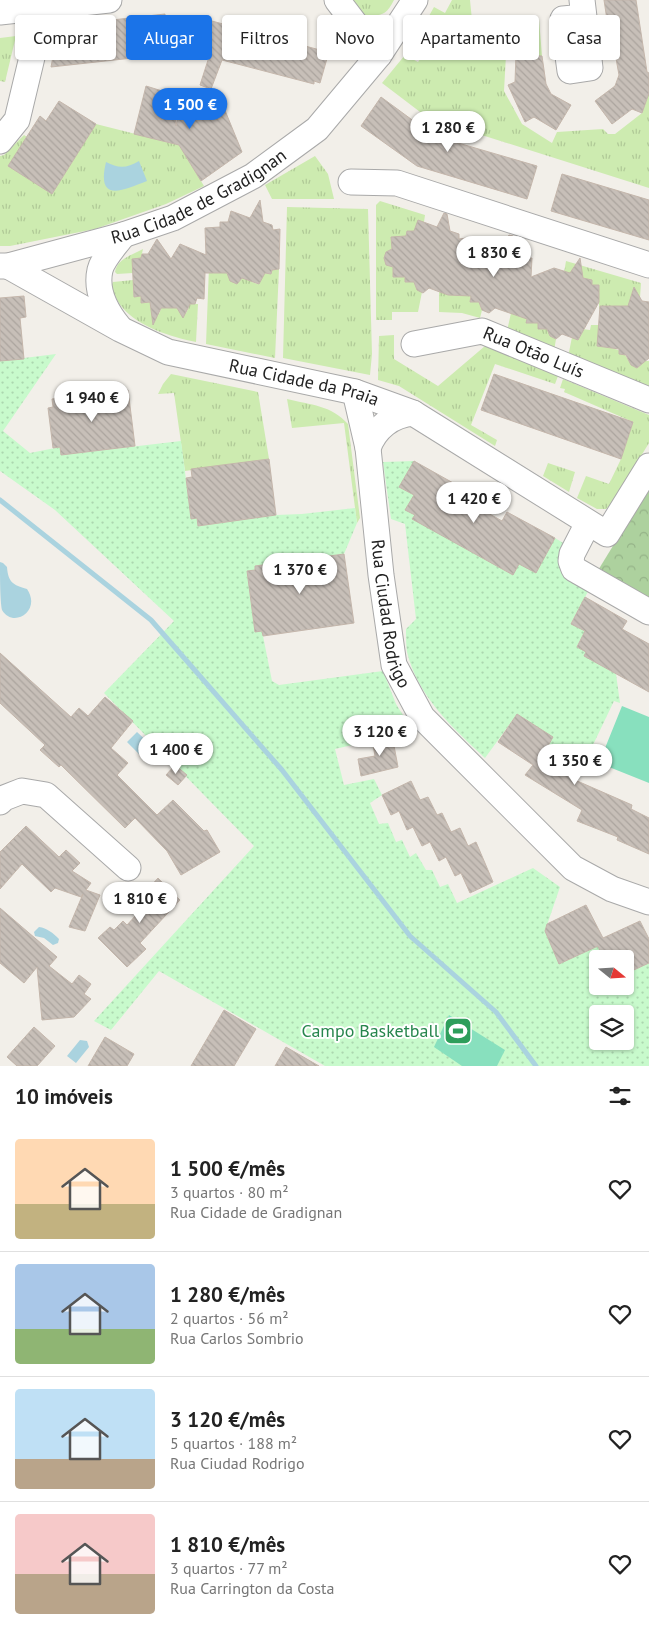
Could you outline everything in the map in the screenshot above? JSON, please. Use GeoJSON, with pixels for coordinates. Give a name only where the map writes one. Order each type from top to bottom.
{"type":"FeatureCollection","features":[{"type":"Feature","properties":{"kind":"street"},"geometry":{"type":"LineString","coordinates":[[0,12],[109,0]]}},
{"type":"Feature","properties":{"kind":"street"},"geometry":{"type":"LineString","coordinates":[[337,0],[372,63]]}},
{"type":"Feature","properties":{"kind":"street","name":"Rua Cidade de Gradignan"},"geometry":{"type":"LineString","coordinates":[[4,266],[123,235],[173,218],[253,176],[317,129],[372,63],[415,0]]}},
{"type":"Feature","properties":{"kind":"street"},"geometry":{"type":"LineString","coordinates":[[0,141],[17,120],[44,7]]}},
{"type":"Feature","properties":{"kind":"street"},"geometry":{"type":"LineString","coordinates":[[351,182],[397,183],[649,265]]}},
{"type":"Feature","properties":{"kind":"street"},"geometry":{"type":"LineString","coordinates":[[120,329],[105,309],[101,296],[99,276],[94,256],[88,252],[71,248],[61,255],[57,268],[62,296],[77,295],[99,276],[123,235]]}},
{"type":"Feature","properties":{"kind":"street","name":"Rua Cidade da Praia"},"geometry":{"type":"LineString","coordinates":[[4,266],[120,329],[168,352],[355,392],[414,413],[597,528]]}},
{"type":"Feature","properties":{"kind":"street","name":"Rua Otão Luís"},"geometry":{"type":"LineString","coordinates":[[414,344],[482,331],[649,400]]}},
{"type":"Feature","properties":{"kind":"street","name":"Rua Ciudad Rodrigo"},"geometry":{"type":"LineString","coordinates":[[355,392],[368,448],[381,574],[394,666],[422,716],[573,868],[612,889],[649,902]]}},
{"type":"Feature","properties":{"kind":"street"},"geometry":{"type":"LineString","coordinates":[[368,448],[372,439],[385,423],[404,414],[414,413]]}},
{"type":"Feature","properties":{"kind":"street"},"geometry":{"type":"LineString","coordinates":[[649,466],[597,528],[572,554],[571,561],[574,569],[649,612]]}},
{"type":"Feature","properties":{"kind":"street"},"geometry":{"type":"LineString","coordinates":[[0,802],[4,798],[22,791],[46,795],[128,868]]}},
{"type":"Feature","properties":{"kind":"green space"},"geometry":{"type":"Polygon","coordinates":[[[350,0],[394,0],[386,12],[365,15],[350,0]]]}},
{"type":"Feature","properties":{"kind":"green space"},"geometry":{"type":"Polygon","coordinates":[[[452,0],[470,0],[472,15],[430,15],[434,7],[445,13],[452,0]]]}},
{"type":"Feature","properties":{"kind":"green space"},"geometry":{"type":"Polygon","coordinates":[[[539,19],[542,56],[539,56],[539,19]]]}},
{"type":"Feature","properties":{"kind":"green space"},"geometry":{"type":"Polygon","coordinates":[[[15,36],[5,82],[0,81],[0,38],[15,36]]]}},
{"type":"Feature","properties":{"kind":"green space"},"geometry":{"type":"Polygon","coordinates":[[[403,57],[403,60],[418,62],[419,60],[506,60],[504,91],[522,124],[552,143],[557,132],[603,129],[608,134],[615,134],[642,113],[649,93],[649,188],[428,118],[382,83],[403,57]]]}},
{"type":"Feature","properties":{"kind":"green space"},"geometry":{"type":"Polygon","coordinates":[[[96,124],[179,145],[204,186],[166,204],[95,229],[10,246],[0,246],[0,156],[4,155],[24,135],[27,137],[8,166],[52,194],[96,124]]]}},
{"type":"Feature","properties":{"kind":"green space"},"geometry":{"type":"Polygon","coordinates":[[[315,156],[328,174],[334,199],[272,199],[265,185],[315,156]]]}},
{"type":"Feature","properties":{"kind":"green space"},"geometry":{"type":"Polygon","coordinates":[[[380,201],[425,215],[424,222],[416,231],[407,231],[406,236],[391,238],[392,249],[386,252],[384,258],[386,265],[393,267],[393,276],[405,277],[405,282],[414,282],[417,290],[422,292],[418,312],[392,312],[392,320],[376,320],[376,205],[380,201]]]}},
{"type":"Feature","properties":{"kind":"green space"},"geometry":{"type":"Polygon","coordinates":[[[287,207],[368,209],[372,354],[370,375],[283,358],[287,207]]]}},
{"type":"Feature","properties":{"kind":"green space"},"geometry":{"type":"Polygon","coordinates":[[[143,249],[141,258],[133,273],[117,274],[115,272],[122,261],[143,249]]]}},
{"type":"Feature","properties":{"kind":"green space"},"geometry":{"type":"Polygon","coordinates":[[[566,261],[641,283],[640,298],[630,306],[621,306],[620,311],[599,309],[599,285],[592,285],[591,280],[583,278],[578,268],[573,268],[572,274],[564,273],[566,261]]]}},
{"type":"Feature","properties":{"kind":"green space"},"geometry":{"type":"Polygon","coordinates":[[[209,267],[219,267],[218,273],[227,273],[237,283],[241,277],[251,277],[252,282],[258,284],[262,278],[262,273],[271,274],[272,270],[279,269],[275,358],[206,344],[209,267]]]}},
{"type":"Feature","properties":{"kind":"green space"},"geometry":{"type":"Polygon","coordinates":[[[133,280],[134,297],[141,296],[142,303],[150,302],[152,313],[159,314],[161,308],[177,308],[181,314],[186,313],[189,307],[188,304],[198,304],[196,342],[146,326],[129,314],[119,303],[111,286],[113,282],[133,280]]]}},
{"type":"Feature","properties":{"kind":"green space"},"geometry":{"type":"Polygon","coordinates":[[[439,291],[471,296],[470,302],[479,302],[482,310],[480,318],[462,313],[439,312],[439,291]]]}},
{"type":"Feature","properties":{"kind":"green space"},"geometry":{"type":"Polygon","coordinates":[[[531,298],[526,323],[538,323],[538,329],[547,329],[550,336],[556,339],[554,351],[507,331],[511,313],[531,298]]]}},
{"type":"Feature","properties":{"kind":"green space"},"geometry":{"type":"Polygon","coordinates":[[[591,325],[599,325],[598,346],[622,352],[631,365],[637,368],[641,365],[642,361],[649,361],[649,391],[568,357],[572,337],[578,340],[582,329],[590,330],[591,325]]]}},
{"type":"Feature","properties":{"kind":"green space"},"geometry":{"type":"Polygon","coordinates":[[[394,335],[394,359],[438,386],[485,346],[558,376],[555,384],[495,364],[471,425],[497,440],[495,446],[399,386],[378,380],[379,336],[394,335]]]}},
{"type":"Feature","properties":{"kind":"green space"},"geometry":{"type":"Polygon","coordinates":[[[56,354],[3,431],[30,453],[60,447],[61,455],[181,441],[191,518],[197,518],[198,526],[276,515],[355,508],[357,523],[344,554],[255,566],[255,570],[247,572],[255,632],[262,631],[272,681],[279,685],[383,671],[396,704],[413,731],[335,749],[344,785],[374,779],[382,795],[370,803],[379,824],[388,823],[396,842],[402,840],[410,857],[416,853],[426,870],[432,870],[440,887],[448,884],[457,903],[533,868],[560,887],[545,931],[559,964],[589,950],[589,995],[634,995],[634,970],[649,963],[649,1066],[325,1066],[159,971],[111,1030],[94,1021],[254,846],[104,693],[174,621],[55,510],[0,471],[0,361],[56,354]]]}},
{"type":"Feature","properties":{"kind":"green space"},"geometry":{"type":"Polygon","coordinates":[[[171,374],[258,392],[269,459],[185,471],[174,393],[158,394],[171,374]]]}},
{"type":"Feature","properties":{"kind":"green space"},"geometry":{"type":"Polygon","coordinates":[[[563,379],[649,415],[649,443],[612,503],[606,509],[597,509],[577,498],[586,476],[609,484],[621,459],[633,422],[564,392],[565,389],[560,388],[563,379]]]}},
{"type":"Feature","properties":{"kind":"green space"},"geometry":{"type":"Polygon","coordinates":[[[287,399],[328,409],[348,424],[360,518],[357,523],[344,423],[292,428],[287,399]]]}},
{"type":"Feature","properties":{"kind":"green space"},"geometry":{"type":"Polygon","coordinates":[[[414,461],[399,487],[414,495],[405,510],[415,515],[413,519],[513,575],[519,564],[536,572],[555,538],[565,544],[591,586],[571,623],[585,631],[577,646],[586,652],[584,656],[616,674],[620,703],[614,701],[581,770],[548,746],[552,737],[517,714],[485,758],[438,711],[419,683],[407,652],[406,629],[416,619],[405,524],[391,519],[383,462],[414,461]]]}},
{"type":"Feature","properties":{"kind":"green space"},"geometry":{"type":"Polygon","coordinates":[[[548,463],[575,472],[569,492],[543,476],[548,463]]]}},
{"type":"Feature","properties":{"kind":"green space"},"geometry":{"type":"Polygon","coordinates":[[[649,487],[649,602],[597,572],[649,487]]]}},
{"type":"Feature","properties":{"kind":"green space"},"geometry":{"type":"Polygon","coordinates":[[[622,706],[649,717],[649,783],[599,763],[622,706]]]}},
{"type":"Feature","properties":{"kind":"green space"},"geometry":{"type":"Polygon","coordinates":[[[598,946],[600,950],[589,950],[598,946]]]}},
{"type":"Feature","properties":{"kind":"green space","name":"Campo Basketball"},"geometry":{"type":"Polygon","coordinates":[[[449,1015],[505,1050],[497,1066],[462,1066],[434,1047],[449,1015]]]}},
{"type":"Feature","properties":{"kind":"water"},"geometry":{"type":"Polygon","coordinates":[[[139,161],[147,181],[121,190],[114,191],[108,189],[105,184],[104,175],[106,162],[123,167],[139,161]]]}},
{"type":"Feature","properties":{"kind":"water"},"geometry":{"type":"Polygon","coordinates":[[[0,562],[7,567],[12,582],[27,589],[31,597],[29,610],[19,618],[13,618],[2,610],[0,562]]]}},
{"type":"Feature","properties":{"kind":"water"},"geometry":{"type":"Polygon","coordinates":[[[137,732],[152,746],[142,757],[127,742],[137,732]]]}},
{"type":"Feature","properties":{"kind":"water"},"geometry":{"type":"Polygon","coordinates":[[[39,927],[47,930],[59,939],[58,943],[53,945],[44,938],[35,936],[34,932],[39,927]]]}},
{"type":"Feature","properties":{"kind":"water"},"geometry":{"type":"Polygon","coordinates":[[[80,1040],[87,1041],[89,1047],[76,1063],[67,1056],[80,1040]]]}},
{"type":"Feature","properties":{"kind":"building"},"geometry":{"type":"Polygon","coordinates":[[[604,0],[636,0],[647,72],[649,73],[649,93],[642,113],[632,109],[612,124],[595,101],[615,86],[619,75],[616,60],[620,60],[620,15],[606,15],[604,0]]]}},
{"type":"Feature","properties":{"kind":"building"},"geometry":{"type":"Polygon","coordinates":[[[126,18],[126,59],[116,60],[116,20],[126,18]]]}},
{"type":"Feature","properties":{"kind":"building"},"geometry":{"type":"Polygon","coordinates":[[[212,21],[222,24],[222,60],[211,89],[200,85],[208,60],[212,60],[212,21]]]}},
{"type":"Feature","properties":{"kind":"building"},"geometry":{"type":"Polygon","coordinates":[[[307,47],[317,49],[317,60],[327,60],[320,83],[314,81],[314,84],[222,60],[307,60],[307,47]]]}},
{"type":"Feature","properties":{"kind":"building"},"geometry":{"type":"Polygon","coordinates":[[[539,56],[542,56],[546,84],[551,94],[571,105],[556,130],[534,117],[525,122],[508,85],[515,82],[516,60],[539,60],[539,56]]]}},
{"type":"Feature","properties":{"kind":"building"},"geometry":{"type":"Polygon","coordinates":[[[52,60],[115,60],[51,67],[52,60]]]}},
{"type":"Feature","properties":{"kind":"building"},"geometry":{"type":"Polygon","coordinates":[[[146,86],[172,94],[176,126],[182,96],[224,108],[242,152],[201,181],[179,145],[134,134],[146,86]]]}},
{"type":"Feature","properties":{"kind":"building"},"geometry":{"type":"Polygon","coordinates":[[[381,97],[434,136],[537,166],[527,199],[417,166],[361,126],[381,97]]]}},
{"type":"Feature","properties":{"kind":"building"},"geometry":{"type":"Polygon","coordinates":[[[59,101],[96,124],[52,194],[8,166],[40,116],[46,121],[59,101]]]}},
{"type":"Feature","properties":{"kind":"building"},"geometry":{"type":"Polygon","coordinates":[[[562,174],[649,200],[649,240],[551,211],[562,174]]]}},
{"type":"Feature","properties":{"kind":"building"},"geometry":{"type":"Polygon","coordinates":[[[260,200],[263,222],[272,225],[273,230],[280,229],[279,269],[272,270],[271,274],[265,273],[259,284],[242,278],[237,284],[230,281],[227,273],[205,273],[204,299],[197,298],[195,304],[190,304],[183,318],[177,308],[161,308],[153,325],[150,302],[141,303],[141,296],[134,297],[132,259],[141,258],[142,254],[148,254],[157,239],[171,259],[180,244],[206,255],[205,228],[220,227],[220,222],[228,222],[231,211],[250,218],[260,200]]]}},
{"type":"Feature","properties":{"kind":"building"},"geometry":{"type":"Polygon","coordinates":[[[444,213],[447,214],[450,231],[459,234],[459,239],[467,238],[466,249],[486,241],[502,247],[509,235],[513,236],[515,251],[524,254],[524,258],[532,258],[531,277],[554,268],[570,273],[580,258],[583,278],[592,280],[592,285],[599,285],[599,302],[578,340],[562,334],[556,339],[550,336],[547,329],[538,329],[538,323],[526,323],[527,319],[495,308],[489,313],[482,310],[479,302],[470,302],[471,296],[448,295],[429,288],[423,293],[417,290],[414,282],[405,282],[405,277],[393,277],[393,267],[386,265],[384,258],[386,252],[392,249],[391,237],[406,236],[407,231],[414,231],[418,220],[437,227],[444,213]]]}},
{"type":"Feature","properties":{"kind":"building"},"geometry":{"type":"Polygon","coordinates":[[[634,287],[642,301],[649,302],[649,358],[637,368],[631,365],[626,355],[619,354],[619,349],[597,346],[600,306],[628,306],[634,287]]]}},
{"type":"Feature","properties":{"kind":"building"},"geometry":{"type":"Polygon","coordinates":[[[24,296],[26,317],[20,318],[24,359],[0,361],[0,298],[24,296]]]}},
{"type":"Feature","properties":{"kind":"building"},"geometry":{"type":"Polygon","coordinates":[[[494,374],[633,422],[621,459],[481,410],[494,374]]]}},
{"type":"Feature","properties":{"kind":"building"},"geometry":{"type":"Polygon","coordinates":[[[128,390],[135,446],[61,455],[60,447],[53,448],[48,408],[53,407],[52,399],[128,390]]]}},
{"type":"Feature","properties":{"kind":"building"},"geometry":{"type":"Polygon","coordinates":[[[269,459],[276,515],[198,526],[197,518],[191,519],[186,478],[192,477],[191,469],[269,459]]]}},
{"type":"Feature","properties":{"kind":"building"},"geometry":{"type":"Polygon","coordinates":[[[414,461],[455,484],[451,492],[502,521],[507,512],[555,538],[536,573],[519,564],[513,575],[412,519],[415,515],[405,510],[414,495],[399,487],[414,461]]]}},
{"type":"Feature","properties":{"kind":"building"},"geometry":{"type":"Polygon","coordinates":[[[344,554],[354,623],[263,636],[262,631],[255,632],[247,571],[255,570],[255,566],[344,554]]]}},
{"type":"Feature","properties":{"kind":"building"},"geometry":{"type":"Polygon","coordinates":[[[585,597],[627,621],[622,629],[649,644],[649,692],[584,656],[586,652],[577,647],[585,631],[571,624],[585,597]]]}},
{"type":"Feature","properties":{"kind":"building"},"geometry":{"type":"Polygon","coordinates":[[[0,653],[71,717],[79,708],[88,716],[105,697],[133,721],[111,748],[128,763],[117,775],[157,815],[173,800],[204,831],[207,830],[220,852],[181,875],[167,851],[135,818],[125,828],[61,765],[59,767],[40,750],[45,745],[0,703],[0,653]]]}},
{"type":"Feature","properties":{"kind":"building"},"geometry":{"type":"Polygon","coordinates":[[[517,714],[553,737],[548,746],[581,770],[575,780],[632,805],[631,809],[649,818],[649,854],[617,840],[618,837],[577,821],[582,810],[525,775],[533,765],[498,742],[517,714]]]}},
{"type":"Feature","properties":{"kind":"building"},"geometry":{"type":"Polygon","coordinates":[[[392,735],[398,767],[361,776],[358,759],[375,756],[372,739],[392,735]]]}},
{"type":"Feature","properties":{"kind":"building"},"geometry":{"type":"Polygon","coordinates":[[[175,765],[187,775],[178,785],[166,775],[175,765]]]}},
{"type":"Feature","properties":{"kind":"building"},"geometry":{"type":"Polygon","coordinates":[[[411,781],[420,800],[428,797],[437,815],[442,813],[451,832],[460,828],[468,846],[476,842],[493,882],[470,893],[461,873],[455,876],[446,857],[439,861],[430,842],[422,846],[413,827],[407,830],[399,811],[391,815],[382,795],[411,781]]]}},
{"type":"Feature","properties":{"kind":"building"},"geometry":{"type":"Polygon","coordinates":[[[26,826],[59,857],[66,850],[80,863],[72,871],[91,883],[86,890],[100,895],[85,931],[69,927],[83,894],[81,897],[55,888],[51,892],[22,864],[0,889],[0,852],[26,826]]]}},
{"type":"Feature","properties":{"kind":"building"},"geometry":{"type":"Polygon","coordinates":[[[158,878],[180,900],[140,943],[146,949],[127,967],[98,938],[110,927],[114,930],[123,921],[127,925],[148,902],[142,896],[158,878]]]}},
{"type":"Feature","properties":{"kind":"building"},"geometry":{"type":"Polygon","coordinates":[[[586,905],[603,938],[640,921],[649,939],[649,963],[634,970],[634,950],[600,950],[598,946],[559,964],[545,931],[547,924],[586,905]]]}},
{"type":"Feature","properties":{"kind":"building"},"geometry":{"type":"Polygon","coordinates":[[[0,908],[57,957],[49,966],[72,984],[79,975],[91,984],[84,994],[91,999],[74,1017],[42,1020],[37,967],[24,983],[0,963],[0,908]]]}},
{"type":"Feature","properties":{"kind":"building"},"geometry":{"type":"Polygon","coordinates":[[[224,1010],[256,1029],[234,1066],[191,1066],[224,1010]]]}},
{"type":"Feature","properties":{"kind":"building"},"geometry":{"type":"Polygon","coordinates":[[[34,1027],[55,1046],[37,1066],[17,1066],[7,1057],[34,1027]]]}},
{"type":"Feature","properties":{"kind":"building"},"geometry":{"type":"Polygon","coordinates":[[[105,1037],[134,1054],[127,1066],[88,1066],[105,1037]]]}},
{"type":"Feature","properties":{"kind":"building"},"geometry":{"type":"Polygon","coordinates":[[[286,1047],[319,1066],[275,1066],[286,1047]]]}},
{"type":"Feature","properties":{"kind":"waterway"},"geometry":{"type":"LineString","coordinates":[[0,500],[151,620],[282,770],[410,936],[496,1012],[536,1066]]}},
{"type":"Feature","properties":{"kind":"place","name":"Campo Basketball"},"geometry":{"type":"Point","coordinates":[458,1031]}}]}
